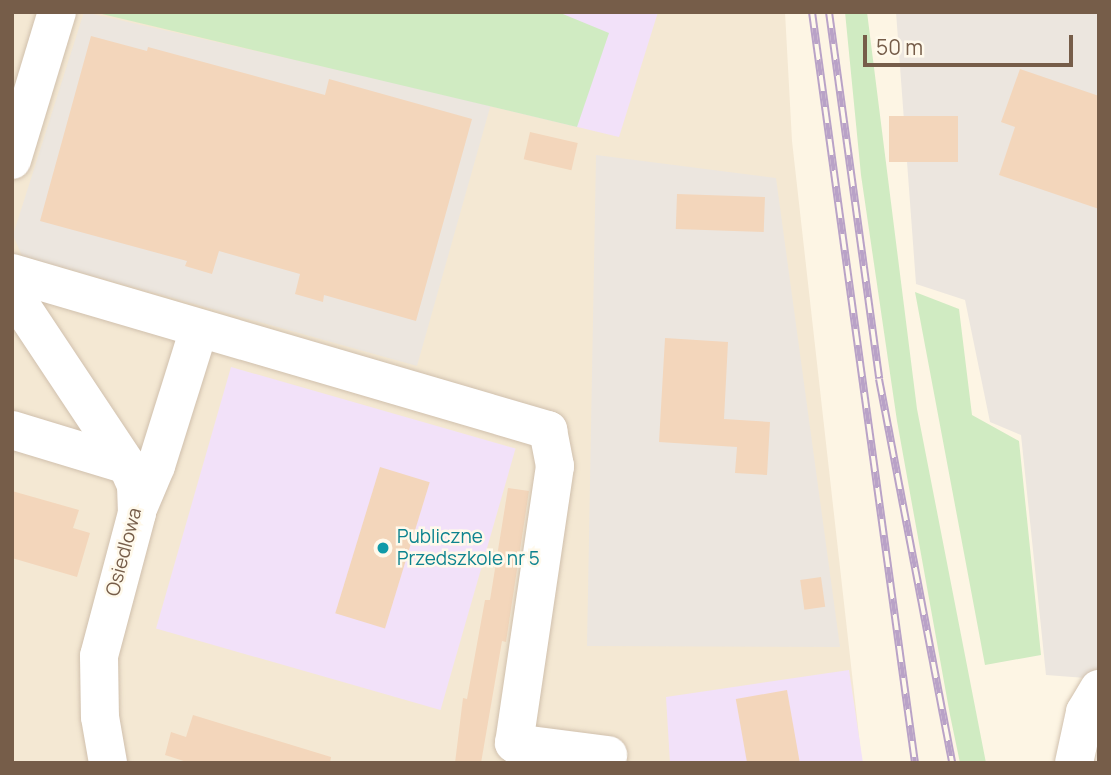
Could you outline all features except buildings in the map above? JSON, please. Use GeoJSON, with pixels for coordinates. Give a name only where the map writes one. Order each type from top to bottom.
{"type":"FeatureCollection","features":[{"type":"Feature","properties":{"kind":"street"},"geometry":{"type":"LineString","coordinates":[[12,160],[57,12]]}},
{"type":"Feature","properties":{"kind":"street"},"geometry":{"type":"LineString","coordinates":[[12,273],[548,430],[555,466],[527,753],[608,755]]}},
{"type":"Feature","properties":{"kind":"street","name":"Osiedlowa"},"geometry":{"type":"LineString","coordinates":[[12,292],[127,465],[139,506],[99,656],[100,717],[107,763]]}},
{"type":"Feature","properties":{"kind":"street"},"geometry":{"type":"LineString","coordinates":[[139,506],[156,466],[199,329]]}},
{"type":"Feature","properties":{"kind":"street"},"geometry":{"type":"LineString","coordinates":[[12,430],[127,465]]}},
{"type":"Feature","properties":{"kind":"street"},"geometry":{"type":"LineString","coordinates":[[1074,763],[1085,712],[1099,689]]}},
{"type":"Feature","properties":{"kind":"shaded area"},"geometry":{"type":"Polygon","coordinates":[[[12,12],[785,12],[792,141],[862,763],[12,763],[12,12]]]}},
{"type":"Feature","properties":{"kind":"shaded area"},"geometry":{"type":"Polygon","coordinates":[[[84,12],[491,104],[417,366],[22,256],[13,235],[84,12]]]}},
{"type":"Feature","properties":{"kind":"shaded area"},"geometry":{"type":"Polygon","coordinates":[[[102,12],[658,12],[619,137],[102,12]]]}},
{"type":"Feature","properties":{"kind":"shaded area"},"geometry":{"type":"Polygon","coordinates":[[[896,12],[1099,12],[1099,679],[1046,675],[1021,435],[990,422],[965,300],[916,284],[896,12]]]}},
{"type":"Feature","properties":{"kind":"shaded area"},"geometry":{"type":"Polygon","coordinates":[[[596,155],[776,178],[840,647],[587,646],[596,155]]]}},
{"type":"Feature","properties":{"kind":"shaded area"},"geometry":{"type":"Polygon","coordinates":[[[231,367],[516,449],[441,710],[156,628],[231,367]]]}},
{"type":"Feature","properties":{"kind":"shaded area"},"geometry":{"type":"Polygon","coordinates":[[[849,670],[863,763],[670,763],[666,697],[849,670]]]}},
{"type":"Feature","properties":{"kind":"green space"},"geometry":{"type":"Polygon","coordinates":[[[558,12],[609,33],[577,127],[102,14],[558,12]]]}},
{"type":"Feature","properties":{"kind":"green space"},"geometry":{"type":"Polygon","coordinates":[[[845,12],[867,12],[917,409],[986,763],[960,763],[950,715],[897,421],[861,175],[845,12]]]}},
{"type":"Feature","properties":{"kind":"green space"},"geometry":{"type":"Polygon","coordinates":[[[915,292],[959,309],[972,415],[1019,441],[1041,655],[985,665],[915,292]]]}},
{"type":"Feature","properties":{"kind":"railway"},"geometry":{"type":"LineString","coordinates":[[812,12],[915,763]]}},
{"type":"Feature","properties":{"kind":"railway"},"geometry":{"type":"LineString","coordinates":[[829,12],[879,379],[952,763]]}},
{"type":"Feature","properties":{"kind":"place","name":"Publiczne Przedszkole nr 5"},"geometry":{"type":"Point","coordinates":[383,548]}}]}
